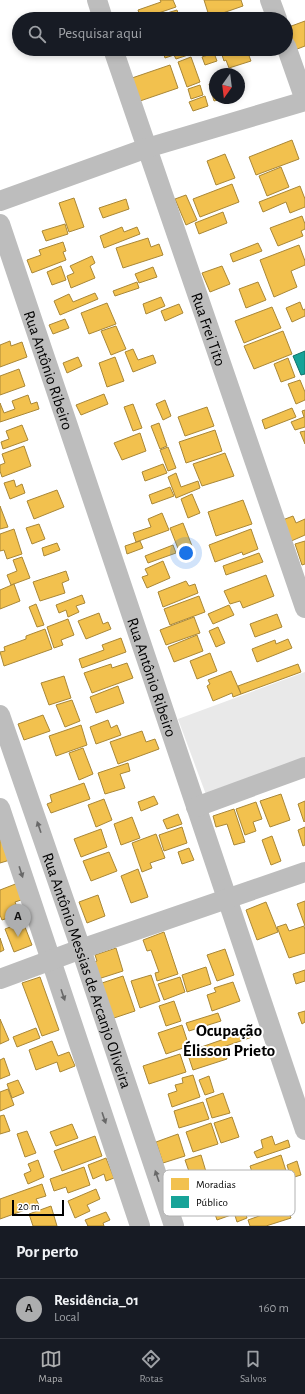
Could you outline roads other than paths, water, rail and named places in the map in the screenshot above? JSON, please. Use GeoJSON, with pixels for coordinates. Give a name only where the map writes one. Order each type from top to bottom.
{"type":"FeatureCollection","features":[{"type":"Feature","properties":{"kind":"street"},"geometry":{"type":"LineString","coordinates":[[97,0],[101,12]]}},
{"type":"Feature","properties":{"kind":"street"},"geometry":{"type":"LineString","coordinates":[[270,0],[274,12]]}},
{"type":"Feature","properties":{"kind":"street","name":"Rua Frei Tito"},"geometry":{"type":"LineString","coordinates":[[115,56],[305,608]]}},
{"type":"Feature","properties":{"kind":"street"},"geometry":{"type":"LineString","coordinates":[[0,201],[147,148],[305,101],[289,56]]}},
{"type":"Feature","properties":{"kind":"street","name":"Rua Antônio Ribeiro"},"geometry":{"type":"LineString","coordinates":[[0,224],[305,1130]]}},
{"type":"Feature","properties":{"kind":"street","name":"Rua Antônio Messias de Arcanjo Oliveira"},"geometry":{"type":"LineString","coordinates":[[0,715],[163,1193]]}},
{"type":"Feature","properties":{"kind":"street"},"geometry":{"type":"LineString","coordinates":[[196,808],[305,767]]}},
{"type":"Feature","properties":{"kind":"street","name":"Rua Antônio Messias de Arcanjo Oliveira"},"geometry":{"type":"LineString","coordinates":[[0,808],[140,1226]]}},
{"type":"Feature","properties":{"kind":"street"},"geometry":{"type":"LineString","coordinates":[[0,979],[81,949],[305,872]]}},
{"type":"Feature","properties":{"kind":"street","name":"Rua Antônio Messias de Arcanjo Oliveira"},"geometry":{"type":"LineString","coordinates":[[171,1216],[174,1226]]}},
{"type":"Feature","properties":{"kind":"place","name":"Residência_01"},"geometry":{"type":"Point","coordinates":[18,937]}},
{"type":"Feature","properties":{"kind":"district","name":"Ocupação Élisson Prieto"},"geometry":{"type":"Point","coordinates":[229,1040]}}]}
